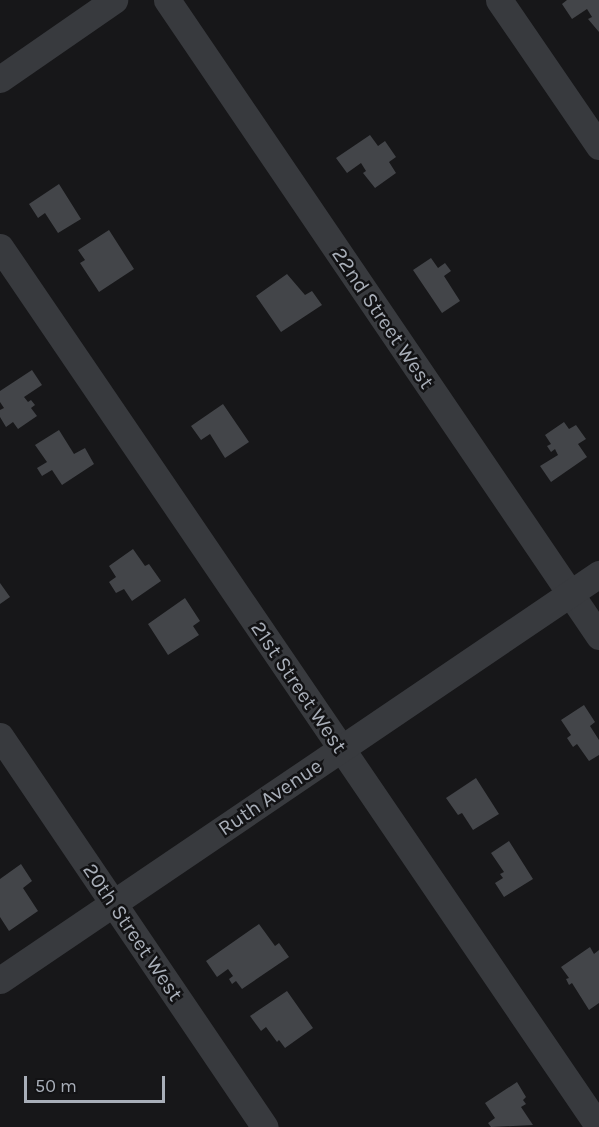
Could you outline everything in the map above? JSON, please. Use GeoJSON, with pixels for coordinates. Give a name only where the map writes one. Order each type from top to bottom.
{"type":"FeatureCollection","features":[{"type":"Feature","properties":{"kind":"street"},"geometry":{"type":"LineString","coordinates":[[0,79],[114,0]]}},
{"type":"Feature","properties":{"kind":"street","name":"22nd Street West"},"geometry":{"type":"LineString","coordinates":[[167,0],[599,636]]}},
{"type":"Feature","properties":{"kind":"street"},"geometry":{"type":"LineString","coordinates":[[499,0],[599,146]]}},
{"type":"Feature","properties":{"kind":"street","name":"21st Street West"},"geometry":{"type":"LineString","coordinates":[[0,247],[599,1127]]}},
{"type":"Feature","properties":{"kind":"street","name":"Ruth Avenue"},"geometry":{"type":"LineString","coordinates":[[0,980],[599,574]]}},
{"type":"Feature","properties":{"kind":"street","name":"20th Street West"},"geometry":{"type":"LineString","coordinates":[[0,736],[265,1127]]}},
{"type":"Feature","properties":{"kind":"building"},"geometry":{"type":"Polygon","coordinates":[[[567,0],[599,0],[599,32],[588,19],[592,17],[587,9],[572,19],[562,4],[567,0]]]}},
{"type":"Feature","properties":{"kind":"building"},"geometry":{"type":"Polygon","coordinates":[[[370,135],[378,146],[385,141],[396,157],[389,162],[396,173],[375,188],[363,173],[366,171],[361,163],[347,173],[336,158],[370,135]]]}},
{"type":"Feature","properties":{"kind":"building"},"geometry":{"type":"Polygon","coordinates":[[[59,184],[81,219],[58,233],[45,213],[38,218],[29,204],[59,184]]]}},
{"type":"Feature","properties":{"kind":"building"},"geometry":{"type":"Polygon","coordinates":[[[109,230],[134,269],[99,292],[80,263],[85,260],[78,250],[109,230]]]}},
{"type":"Feature","properties":{"kind":"building"},"geometry":{"type":"Polygon","coordinates":[[[431,258],[438,268],[445,263],[451,271],[444,276],[460,301],[442,313],[413,270],[431,258]]]}},
{"type":"Feature","properties":{"kind":"building"},"geometry":{"type":"Polygon","coordinates":[[[287,274],[305,295],[312,291],[322,305],[281,332],[256,296],[287,274]]]}},
{"type":"Feature","properties":{"kind":"building"},"geometry":{"type":"Polygon","coordinates":[[[32,370],[42,385],[24,397],[35,405],[31,408],[37,416],[18,429],[13,422],[6,427],[0,417],[0,410],[4,408],[0,402],[0,391],[32,370]]]}},
{"type":"Feature","properties":{"kind":"building"},"geometry":{"type":"Polygon","coordinates":[[[223,404],[249,442],[225,458],[210,434],[201,440],[191,426],[223,404]]]}},
{"type":"Feature","properties":{"kind":"building"},"geometry":{"type":"Polygon","coordinates":[[[564,422],[569,429],[576,425],[586,439],[578,444],[587,457],[551,482],[540,466],[558,455],[555,449],[551,452],[547,446],[551,444],[545,435],[564,422]]]}},
{"type":"Feature","properties":{"kind":"building"},"geometry":{"type":"Polygon","coordinates":[[[59,430],[74,454],[85,448],[94,464],[62,485],[52,470],[42,476],[37,468],[47,462],[35,445],[59,430]]]}},
{"type":"Feature","properties":{"kind":"building"},"geometry":{"type":"Polygon","coordinates":[[[133,549],[145,566],[149,564],[161,581],[132,601],[124,589],[116,593],[109,582],[116,577],[109,566],[133,549]]]}},
{"type":"Feature","properties":{"kind":"building"},"geometry":{"type":"Polygon","coordinates":[[[0,583],[10,597],[0,604],[0,583]]]}},
{"type":"Feature","properties":{"kind":"building"},"geometry":{"type":"Polygon","coordinates":[[[185,598],[200,621],[193,626],[199,635],[168,655],[148,624],[185,598]]]}},
{"type":"Feature","properties":{"kind":"building"},"geometry":{"type":"Polygon","coordinates":[[[584,705],[595,722],[590,726],[599,740],[599,755],[589,761],[577,744],[573,747],[567,738],[571,735],[561,720],[584,705]]]}},
{"type":"Feature","properties":{"kind":"building"},"geometry":{"type":"Polygon","coordinates":[[[476,778],[499,814],[473,830],[462,813],[458,815],[446,798],[476,778]]]}},
{"type":"Feature","properties":{"kind":"building"},"geometry":{"type":"Polygon","coordinates":[[[509,841],[533,879],[504,897],[495,883],[503,878],[500,874],[504,872],[491,853],[509,841]]]}},
{"type":"Feature","properties":{"kind":"building"},"geometry":{"type":"Polygon","coordinates":[[[21,864],[32,881],[23,888],[38,911],[9,931],[0,917],[0,879],[21,864]]]}},
{"type":"Feature","properties":{"kind":"building"},"geometry":{"type":"Polygon","coordinates":[[[259,924],[275,946],[279,943],[289,957],[242,989],[236,981],[232,984],[229,979],[233,976],[228,969],[217,977],[206,961],[259,924]]]}},
{"type":"Feature","properties":{"kind":"building"},"geometry":{"type":"Polygon","coordinates":[[[590,947],[594,954],[599,950],[599,1003],[589,1010],[572,983],[569,985],[566,979],[569,978],[561,967],[590,947]]]}},
{"type":"Feature","properties":{"kind":"building"},"geometry":{"type":"Polygon","coordinates":[[[287,991],[313,1028],[285,1048],[279,1040],[277,1042],[266,1027],[261,1031],[250,1016],[287,991]]]}},
{"type":"Feature","properties":{"kind":"building"},"geometry":{"type":"Polygon","coordinates":[[[517,1082],[526,1097],[523,1100],[526,1104],[521,1107],[533,1125],[491,1127],[488,1123],[495,1118],[485,1103],[517,1082]]]}}]}
